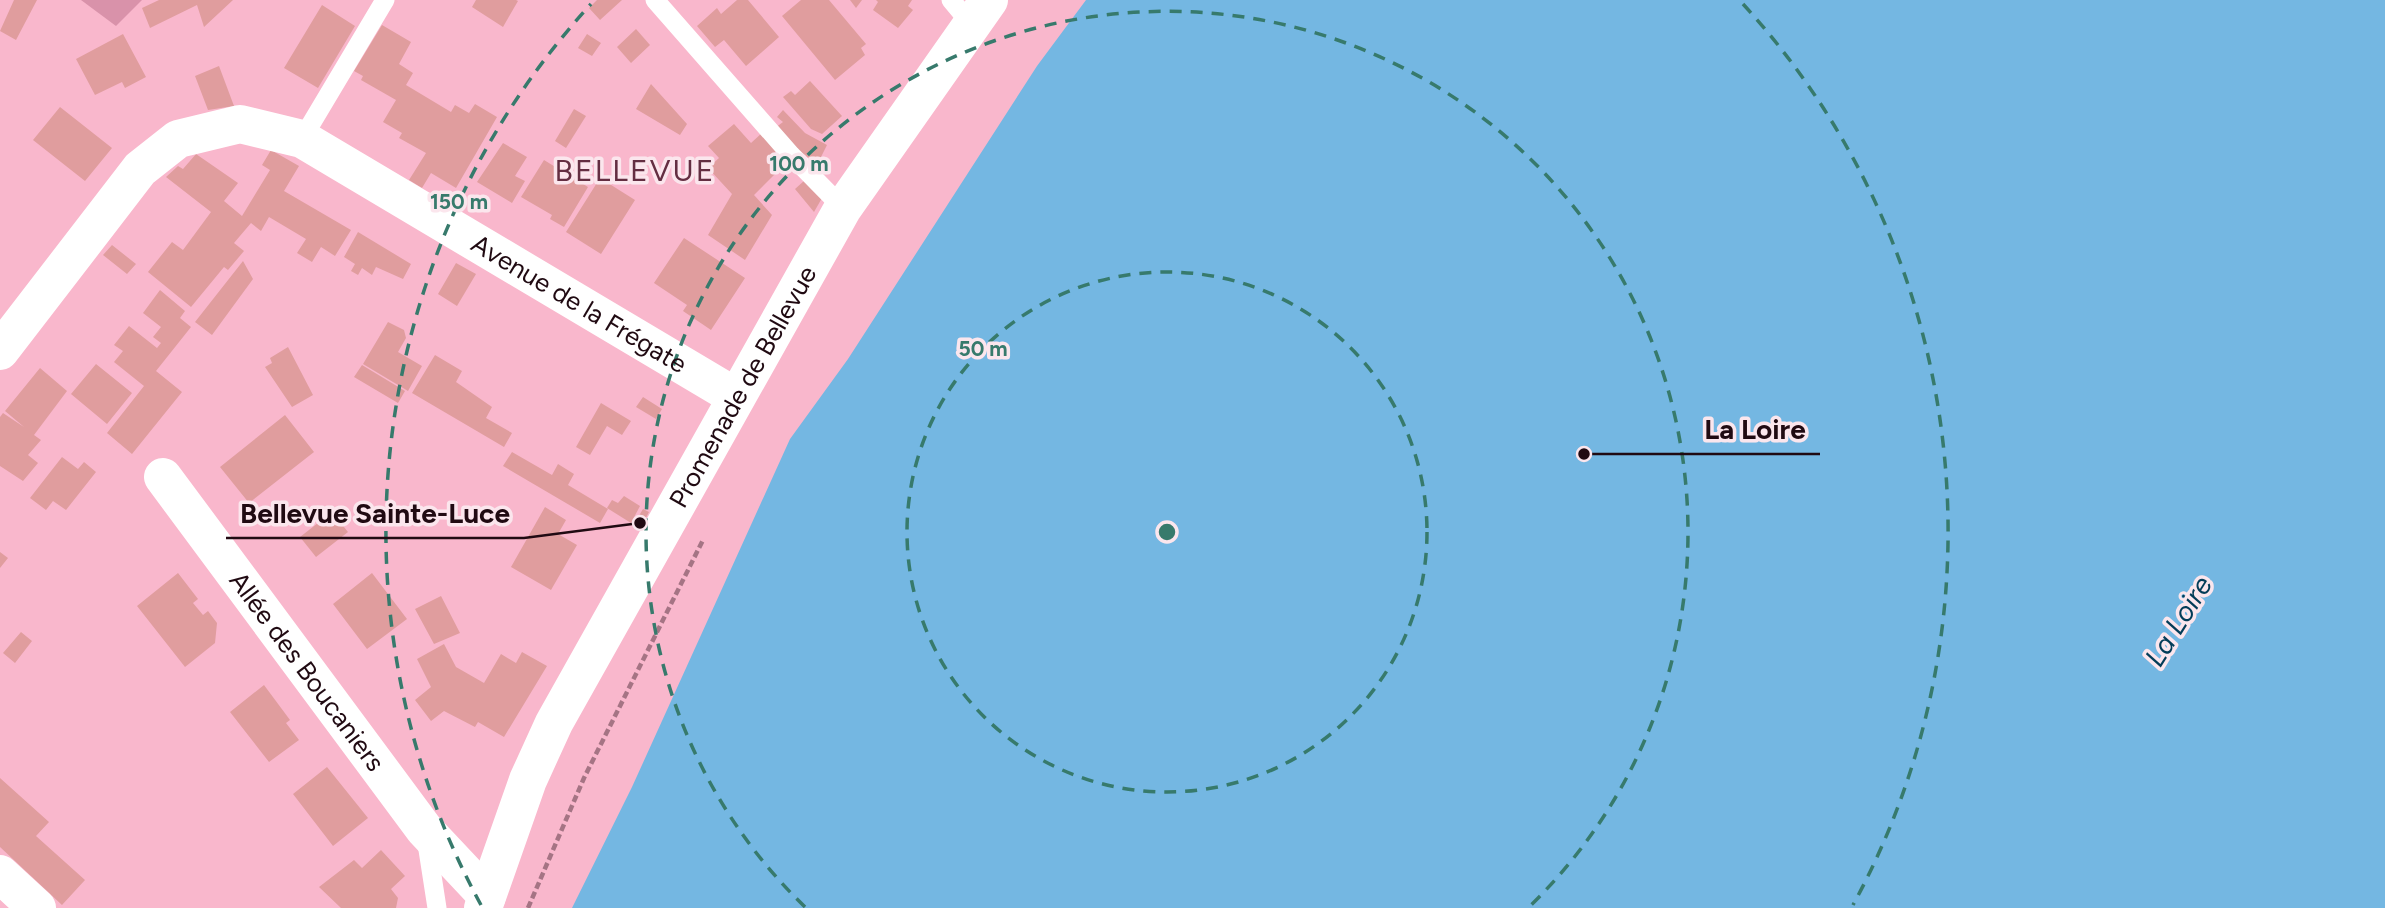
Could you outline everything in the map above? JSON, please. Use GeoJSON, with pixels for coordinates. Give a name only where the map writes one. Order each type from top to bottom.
{"type":"FeatureCollection","features":[{"type":"Feature","properties":{"kind":"street","name":"Promenade de Bellevue"},"geometry":{"type":"LineString","coordinates":[[485,902],[528,780],[554,723],[843,208],[971,8]]}},
{"type":"Feature","properties":{"kind":"street","name":"Avenue de la Frégate"},"geometry":{"type":"LineString","coordinates":[[0,351],[140,169],[178,139],[240,124],[302,139],[736,397]]}},
{"type":"Feature","properties":{"kind":"street","name":"Allée des Boucaniers"},"geometry":{"type":"LineString","coordinates":[[163,477],[424,829],[485,902]]}},
{"type":"Feature","properties":{"kind":"street"},"geometry":{"type":"LineString","coordinates":[[0,874],[37,908]]}},
{"type":"Feature","properties":{"kind":"lane"},"geometry":{"type":"LineString","coordinates":[[302,139],[385,0]]}},
{"type":"Feature","properties":{"kind":"lane"},"geometry":{"type":"LineString","coordinates":[[655,0],[791,155],[843,208]]}},
{"type":"Feature","properties":{"kind":"lane","name":"Allée des Boucaniers"},"geometry":{"type":"LineString","coordinates":[[424,829],[437,908]]}},
{"type":"Feature","properties":{"kind":"path"},"geometry":{"type":"LineString","coordinates":[[528,908],[584,778],[706,532]]}},
{"type":"Feature","properties":{"kind":"shaded area"},"geometry":{"type":"Polygon","coordinates":[[[81,0],[142,0],[116,26],[81,0]]]}},
{"type":"Feature","properties":{"kind":"water","name":"La Loire"},"geometry":{"type":"Polygon","coordinates":[[[1086,0],[2385,0],[2385,908],[572,908],[632,787],[790,439],[848,359],[1037,66],[1086,0]]]}},
{"type":"Feature","properties":{"kind":"building"},"geometry":{"type":"Polygon","coordinates":[[[14,0],[37,0],[16,40],[0,31],[14,0]]]}},
{"type":"Feature","properties":{"kind":"building"},"geometry":{"type":"Polygon","coordinates":[[[159,0],[233,0],[204,27],[197,5],[150,28],[142,8],[159,0]]]}},
{"type":"Feature","properties":{"kind":"building"},"geometry":{"type":"Polygon","coordinates":[[[476,0],[518,1],[503,27],[472,7],[476,0]]]}},
{"type":"Feature","properties":{"kind":"building"},"geometry":{"type":"Polygon","coordinates":[[[597,0],[622,0],[600,20],[589,8],[597,0]]]}},
{"type":"Feature","properties":{"kind":"building"},"geometry":{"type":"Polygon","coordinates":[[[737,0],[748,0],[779,37],[746,66],[724,40],[715,47],[697,26],[717,8],[721,14],[737,0]]]}},
{"type":"Feature","properties":{"kind":"building"},"geometry":{"type":"Polygon","coordinates":[[[801,0],[829,0],[866,44],[861,48],[865,55],[835,80],[782,16],[801,0]]]}},
{"type":"Feature","properties":{"kind":"building"},"geometry":{"type":"Polygon","coordinates":[[[850,0],[862,0],[856,8],[850,0]]]}},
{"type":"Feature","properties":{"kind":"building"},"geometry":{"type":"Polygon","coordinates":[[[876,0],[912,0],[908,6],[913,10],[898,28],[873,10],[878,2],[876,0]]]}},
{"type":"Feature","properties":{"kind":"building"},"geometry":{"type":"Polygon","coordinates":[[[322,5],[355,26],[318,88],[284,68],[322,5]]]}},
{"type":"Feature","properties":{"kind":"building"},"geometry":{"type":"Polygon","coordinates":[[[382,25],[411,42],[399,64],[413,73],[406,85],[451,112],[455,105],[469,113],[475,104],[497,117],[456,188],[431,173],[422,188],[409,180],[426,153],[399,138],[402,133],[383,122],[396,100],[361,80],[363,76],[354,71],[382,25]]]}},
{"type":"Feature","properties":{"kind":"building"},"geometry":{"type":"Polygon","coordinates":[[[636,29],[650,45],[631,63],[617,47],[636,29]]]}},
{"type":"Feature","properties":{"kind":"building"},"geometry":{"type":"Polygon","coordinates":[[[123,34],[146,77],[125,88],[122,82],[95,95],[76,59],[123,34]]]}},
{"type":"Feature","properties":{"kind":"building"},"geometry":{"type":"Polygon","coordinates":[[[587,34],[601,43],[592,56],[578,48],[587,34]]]}},
{"type":"Feature","properties":{"kind":"building"},"geometry":{"type":"Polygon","coordinates":[[[219,66],[234,106],[208,110],[195,76],[219,66]]]}},
{"type":"Feature","properties":{"kind":"building"},"geometry":{"type":"Polygon","coordinates":[[[810,81],[842,116],[822,134],[811,129],[783,97],[791,91],[795,95],[810,81]]]}},
{"type":"Feature","properties":{"kind":"building"},"geometry":{"type":"Polygon","coordinates":[[[651,84],[687,124],[680,135],[636,109],[651,84]]]}},
{"type":"Feature","properties":{"kind":"building"},"geometry":{"type":"Polygon","coordinates":[[[60,107],[112,148],[85,181],[33,140],[60,107]]]}},
{"type":"Feature","properties":{"kind":"building"},"geometry":{"type":"Polygon","coordinates":[[[574,109],[586,116],[566,148],[555,141],[574,109]]]}},
{"type":"Feature","properties":{"kind":"building"},"geometry":{"type":"Polygon","coordinates":[[[783,110],[805,133],[827,145],[818,163],[794,149],[775,128],[783,122],[777,117],[783,110]]]}},
{"type":"Feature","properties":{"kind":"building"},"geometry":{"type":"Polygon","coordinates":[[[734,124],[751,143],[763,132],[778,150],[773,154],[783,166],[754,195],[772,215],[745,260],[708,235],[732,194],[708,168],[719,158],[708,146],[734,124]]]}},
{"type":"Feature","properties":{"kind":"building"},"geometry":{"type":"Polygon","coordinates":[[[503,143],[527,157],[515,176],[525,181],[512,203],[477,182],[503,143]]]}},
{"type":"Feature","properties":{"kind":"building"},"geometry":{"type":"Polygon","coordinates":[[[271,150],[299,166],[284,191],[351,230],[335,256],[321,247],[312,262],[297,253],[306,239],[269,217],[261,231],[251,223],[234,243],[244,251],[228,270],[224,267],[191,307],[148,272],[172,242],[183,250],[211,212],[166,177],[178,166],[183,169],[196,154],[238,183],[224,201],[242,216],[270,170],[262,165],[271,150]]]}},
{"type":"Feature","properties":{"kind":"building"},"geometry":{"type":"Polygon","coordinates":[[[544,160],[588,187],[564,227],[550,219],[552,215],[521,197],[544,160]]]}},
{"type":"Feature","properties":{"kind":"building"},"geometry":{"type":"Polygon","coordinates":[[[600,178],[635,200],[601,254],[566,232],[600,178]]]}},
{"type":"Feature","properties":{"kind":"building"},"geometry":{"type":"Polygon","coordinates":[[[805,180],[822,198],[814,212],[795,189],[805,180]]]}},
{"type":"Feature","properties":{"kind":"building"},"geometry":{"type":"Polygon","coordinates":[[[358,232],[411,264],[403,279],[376,267],[372,275],[362,268],[358,275],[351,271],[355,264],[344,257],[358,232]]]}},
{"type":"Feature","properties":{"kind":"building"},"geometry":{"type":"Polygon","coordinates":[[[684,238],[745,278],[711,330],[683,311],[687,305],[654,283],[684,238]]]}},
{"type":"Feature","properties":{"kind":"building"},"geometry":{"type":"Polygon","coordinates":[[[112,245],[136,264],[127,274],[103,255],[112,245]]]}},
{"type":"Feature","properties":{"kind":"building"},"geometry":{"type":"Polygon","coordinates":[[[243,261],[253,279],[212,335],[195,322],[243,261]]]}},
{"type":"Feature","properties":{"kind":"building"},"geometry":{"type":"Polygon","coordinates":[[[456,263],[476,274],[457,306],[438,294],[456,263]]]}},
{"type":"Feature","properties":{"kind":"building"},"geometry":{"type":"Polygon","coordinates":[[[160,290],[185,311],[180,318],[191,327],[156,371],[182,392],[132,454],[107,433],[144,386],[114,362],[123,351],[114,345],[129,326],[157,348],[161,343],[153,337],[161,327],[143,313],[160,290]]]}},
{"type":"Feature","properties":{"kind":"building"},"geometry":{"type":"Polygon","coordinates":[[[388,322],[404,330],[406,338],[398,352],[422,366],[408,391],[363,364],[388,322]]]}},
{"type":"Feature","properties":{"kind":"building"},"geometry":{"type":"Polygon","coordinates":[[[288,347],[313,395],[292,407],[265,367],[272,363],[270,358],[288,347]]]}},
{"type":"Feature","properties":{"kind":"building"},"geometry":{"type":"Polygon","coordinates":[[[435,355],[462,371],[456,382],[492,407],[486,418],[512,433],[504,447],[412,393],[435,355]]]}},
{"type":"Feature","properties":{"kind":"building"},"geometry":{"type":"Polygon","coordinates":[[[96,364],[132,393],[107,424],[71,394],[96,364]]]}},
{"type":"Feature","properties":{"kind":"building"},"geometry":{"type":"Polygon","coordinates":[[[362,365],[405,391],[398,403],[354,377],[362,365]]]}},
{"type":"Feature","properties":{"kind":"building"},"geometry":{"type":"Polygon","coordinates":[[[40,368],[67,391],[34,435],[41,440],[28,455],[38,463],[23,481],[0,466],[0,417],[3,413],[24,427],[5,411],[40,368]]]}},
{"type":"Feature","properties":{"kind":"building"},"geometry":{"type":"Polygon","coordinates":[[[643,397],[662,409],[656,419],[636,407],[643,397]]]}},
{"type":"Feature","properties":{"kind":"building"},"geometry":{"type":"Polygon","coordinates":[[[601,403],[631,421],[622,435],[607,426],[590,455],[576,447],[601,403]]]}},
{"type":"Feature","properties":{"kind":"building"},"geometry":{"type":"Polygon","coordinates":[[[285,415],[314,452],[249,503],[220,467],[285,415]]]}},
{"type":"Feature","properties":{"kind":"building"},"geometry":{"type":"Polygon","coordinates":[[[512,452],[552,475],[558,464],[574,474],[568,485],[608,509],[600,523],[503,466],[512,452]]]}},
{"type":"Feature","properties":{"kind":"building"},"geometry":{"type":"Polygon","coordinates":[[[62,457],[78,469],[84,462],[96,472],[66,510],[53,501],[46,510],[30,498],[62,457]]]}},
{"type":"Feature","properties":{"kind":"building"},"geometry":{"type":"Polygon","coordinates":[[[624,496],[640,506],[631,523],[607,508],[612,500],[618,503],[624,496]]]}},
{"type":"Feature","properties":{"kind":"building"},"geometry":{"type":"Polygon","coordinates":[[[545,507],[566,520],[558,534],[577,545],[551,590],[511,567],[545,507]]]}},
{"type":"Feature","properties":{"kind":"building"},"geometry":{"type":"Polygon","coordinates":[[[643,509],[649,512],[641,527],[634,524],[643,509]]]}},
{"type":"Feature","properties":{"kind":"building"},"geometry":{"type":"Polygon","coordinates":[[[332,512],[348,532],[316,557],[300,537],[332,512]]]}},
{"type":"Feature","properties":{"kind":"building"},"geometry":{"type":"Polygon","coordinates":[[[0,552],[8,558],[0,568],[0,552]]]}},
{"type":"Feature","properties":{"kind":"building"},"geometry":{"type":"Polygon","coordinates":[[[178,573],[198,599],[193,603],[203,615],[208,611],[217,623],[215,643],[185,667],[137,606],[178,573]]]}},
{"type":"Feature","properties":{"kind":"building"},"geometry":{"type":"Polygon","coordinates":[[[372,573],[407,619],[367,649],[333,604],[372,573]]]}},
{"type":"Feature","properties":{"kind":"building"},"geometry":{"type":"Polygon","coordinates":[[[441,596],[460,633],[434,644],[415,609],[441,596]]]}},
{"type":"Feature","properties":{"kind":"building"},"geometry":{"type":"Polygon","coordinates":[[[21,632],[32,641],[15,663],[3,653],[21,632]]]}},
{"type":"Feature","properties":{"kind":"building"},"geometry":{"type":"Polygon","coordinates":[[[444,644],[456,667],[484,683],[501,654],[516,663],[522,652],[547,666],[504,737],[478,722],[475,727],[444,711],[431,721],[415,700],[431,687],[417,659],[444,644]]]}},
{"type":"Feature","properties":{"kind":"building"},"geometry":{"type":"Polygon","coordinates":[[[264,685],[290,720],[286,723],[299,740],[269,762],[230,712],[264,685]]]}},
{"type":"Feature","properties":{"kind":"building"},"geometry":{"type":"Polygon","coordinates":[[[327,767],[368,818],[333,846],[293,794],[327,767]]]}},
{"type":"Feature","properties":{"kind":"building"},"geometry":{"type":"Polygon","coordinates":[[[0,778],[49,822],[36,836],[85,880],[62,905],[0,847],[0,778]]]}},
{"type":"Feature","properties":{"kind":"building"},"geometry":{"type":"Polygon","coordinates":[[[381,850],[405,876],[391,889],[398,898],[396,908],[341,908],[319,887],[354,860],[362,868],[381,850]]]}},
{"type":"Feature","properties":{"kind":"place","name":"La Loire"},"geometry":{"type":"Point","coordinates":[1584,454]}},
{"type":"Feature","properties":{"kind":"place","name":"Bellevue Sainte-Luce"},"geometry":{"type":"Point","coordinates":[640,523]}},
{"type":"Feature","properties":{"kind":"district","name":"BELLEVUE"},"geometry":{"type":"Point","coordinates":[635,171]}}]}
